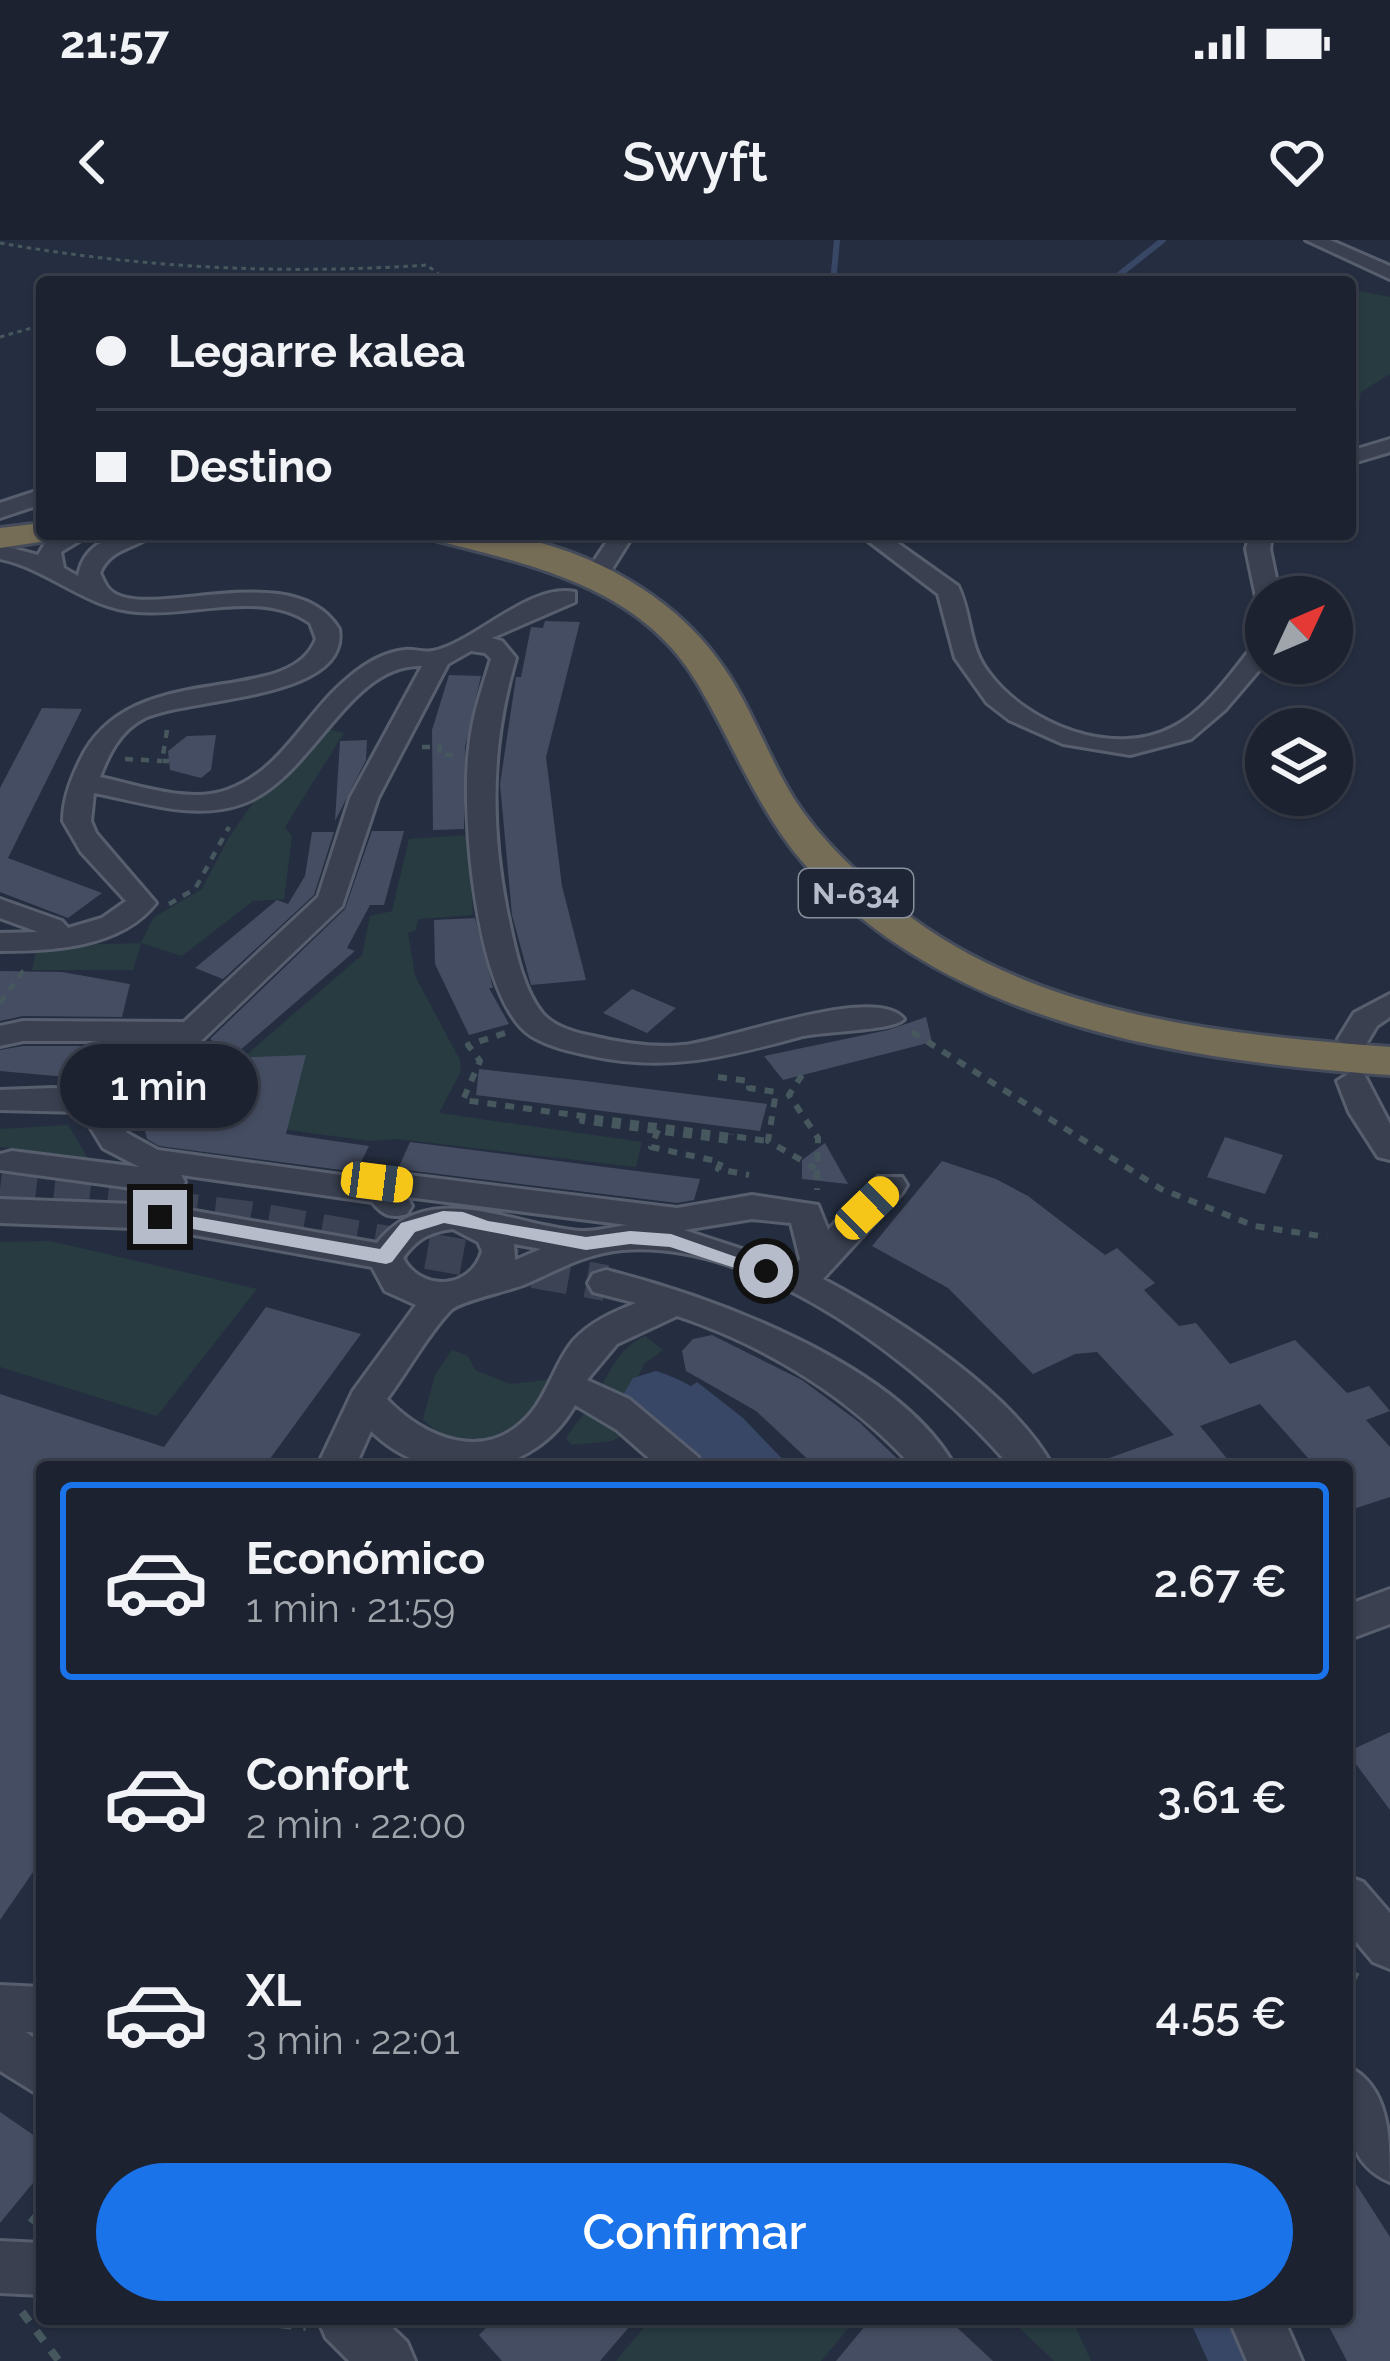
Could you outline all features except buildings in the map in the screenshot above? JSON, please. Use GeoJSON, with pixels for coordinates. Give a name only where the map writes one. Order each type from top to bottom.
{"type":"FeatureCollection","features":[{"type":"Feature","properties":{"kind":"highway"},"geometry":{"type":"LineString","coordinates":[[0,538],[36,535]]}},
{"type":"Feature","properties":{"kind":"highway","name":"N-634"},"geometry":{"type":"LineString","coordinates":[[471,540],[572,568],[655,615],[691,646],[784,813],[868,904],[916,936],[1054,1001],[1159,1033],[1294,1055],[1390,1061]]}},
{"type":"Feature","properties":{"kind":"street"},"geometry":{"type":"LineString","coordinates":[[1315,240],[1390,273]]}},
{"type":"Feature","properties":{"kind":"street"},"geometry":{"type":"LineString","coordinates":[[1356,456],[1390,445]]}},
{"type":"Feature","properties":{"kind":"street"},"geometry":{"type":"LineString","coordinates":[[0,511],[36,498]]}},
{"type":"Feature","properties":{"kind":"street"},"geometry":{"type":"LineString","coordinates":[[52,540],[53,571]]}},
{"type":"Feature","properties":{"kind":"street"},"geometry":{"type":"LineString","coordinates":[[72,540],[90,546],[94,559]]}},
{"type":"Feature","properties":{"kind":"street"},"geometry":{"type":"LineString","coordinates":[[101,597],[88,573],[94,559],[102,548],[125,540]]}},
{"type":"Feature","properties":{"kind":"street"},"geometry":{"type":"LineString","coordinates":[[604,563],[619,540]]}},
{"type":"Feature","properties":{"kind":"street"},"geometry":{"type":"LineString","coordinates":[[878,540],[950,591],[956,634],[980,680],[1013,711],[1062,734],[1117,746],[1162,742],[1185,731],[1245,672]]}},
{"type":"Feature","properties":{"kind":"street"},"geometry":{"type":"LineString","coordinates":[[1260,540],[1264,576]]}},
{"type":"Feature","properties":{"kind":"street"},"geometry":{"type":"LineString","coordinates":[[0,552],[28,558],[101,597],[126,604],[276,601],[320,617],[328,632],[328,644],[320,656],[288,678],[166,702],[123,720],[107,736],[75,813],[80,829],[98,852],[134,883],[141,903],[130,916],[108,926],[0,942]]}},
{"type":"Feature","properties":{"kind":"street"},"geometry":{"type":"LineString","coordinates":[[0,1100],[53,1098],[94,1104],[192,1032],[332,900],[364,798],[438,659],[501,623],[567,597]]}},
{"type":"Feature","properties":{"kind":"street"},"geometry":{"type":"LineString","coordinates":[[467,643],[493,646],[504,658],[481,751],[485,836],[497,939],[515,994],[535,1025],[557,1037],[606,1048],[678,1056],[732,1048],[854,1016],[888,1019]]}},
{"type":"Feature","properties":{"kind":"street"},"geometry":{"type":"LineString","coordinates":[[86,783],[208,801],[232,799],[254,789],[370,671],[391,658],[413,654],[438,659]]}},
{"type":"Feature","properties":{"kind":"street"},"geometry":{"type":"LineString","coordinates":[[0,908],[52,927],[57,937]]}},
{"type":"Feature","properties":{"kind":"street"},"geometry":{"type":"LineString","coordinates":[[1354,1039],[1365,1020],[1390,1003]]}},
{"type":"Feature","properties":{"kind":"street"},"geometry":{"type":"LineString","coordinates":[[0,1036],[23,1031],[192,1032]]}},
{"type":"Feature","properties":{"kind":"street"},"geometry":{"type":"LineString","coordinates":[[1353,1081],[1365,1112],[1390,1149]]}},
{"type":"Feature","properties":{"kind":"street"},"geometry":{"type":"LineString","coordinates":[[94,1104],[102,1132],[125,1150],[153,1160],[677,1220],[752,1207],[806,1213],[809,1272]]}},
{"type":"Feature","properties":{"kind":"street"},"geometry":{"type":"LineString","coordinates":[[6,1172],[347,1208],[366,1185]]}},
{"type":"Feature","properties":{"kind":"street"},"geometry":{"type":"LineString","coordinates":[[6,1172],[124,1214]]}},
{"type":"Feature","properties":{"kind":"street"},"geometry":{"type":"LineString","coordinates":[[366,1185],[382,1192],[414,1225]]}},
{"type":"Feature","properties":{"kind":"street"},"geometry":{"type":"LineString","coordinates":[[809,1272],[890,1185]]}},
{"type":"Feature","properties":{"kind":"street"},"geometry":{"type":"LineString","coordinates":[[0,1211],[124,1214],[386,1257]]}},
{"type":"Feature","properties":{"kind":"street"},"geometry":{"type":"LineString","coordinates":[[484,1227],[500,1245],[501,1257],[487,1281],[457,1292],[404,1287],[393,1278],[386,1257],[395,1238],[414,1225],[443,1217],[586,1244]]}},
{"type":"Feature","properties":{"kind":"street"},"geometry":{"type":"LineString","coordinates":[[339,1461],[366,1401],[457,1292],[586,1244],[630,1237],[671,1240],[809,1272],[972,1400],[1028,1461]]}},
{"type":"Feature","properties":{"kind":"street"},"geometry":{"type":"LineString","coordinates":[[606,1283],[757,1332],[796,1353],[902,1432],[930,1461]]}},
{"type":"Feature","properties":{"kind":"street"},"geometry":{"type":"LineString","coordinates":[[366,1401],[409,1442],[453,1456],[508,1451],[539,1430],[578,1391],[584,1353],[674,1304]]}},
{"type":"Feature","properties":{"kind":"street"},"geometry":{"type":"LineString","coordinates":[[578,1391],[640,1428],[677,1461]]}},
{"type":"Feature","properties":{"kind":"street"},"geometry":{"type":"LineString","coordinates":[[1353,1621],[1390,1606]]}},
{"type":"Feature","properties":{"kind":"street"},"geometry":{"type":"LineString","coordinates":[[1353,1904],[1390,1947]]}},
{"type":"Feature","properties":{"kind":"street"},"geometry":{"type":"LineString","coordinates":[[0,2008],[36,2010]]}},
{"type":"Feature","properties":{"kind":"street"},"geometry":{"type":"LineString","coordinates":[[0,2042],[36,2069]]}},
{"type":"Feature","properties":{"kind":"street"},"geometry":{"type":"LineString","coordinates":[[1353,2099],[1390,2157]]}},
{"type":"Feature","properties":{"kind":"street"},"geometry":{"type":"LineString","coordinates":[[1259,2325],[1275,2361]]}},
{"type":"Feature","properties":{"kind":"street"},"geometry":{"type":"LineString","coordinates":[[332,2329],[388,2361]]}},
{"type":"Feature","properties":{"kind":"path"},"geometry":{"type":"LineString","coordinates":[[0,243],[99,262],[359,271],[428,266],[440,276]]}},
{"type":"Feature","properties":{"kind":"path"},"geometry":{"type":"LineString","coordinates":[[0,337],[36,327]]}},
{"type":"Feature","properties":{"kind":"path"},"geometry":{"type":"LineString","coordinates":[[167,740],[162,761],[169,761]]}},
{"type":"Feature","properties":{"kind":"path"},"geometry":{"type":"LineString","coordinates":[[418,758],[422,747],[440,747],[439,755],[454,755],[455,748],[464,748]]}},
{"type":"Feature","properties":{"kind":"path"},"geometry":{"type":"LineString","coordinates":[[130,916],[153,914],[195,889],[207,860],[254,789]]}},
{"type":"Feature","properties":{"kind":"path"},"geometry":{"type":"LineString","coordinates":[[888,1019],[1046,1113],[1161,1189],[1255,1226],[1327,1237]]}},
{"type":"Feature","properties":{"kind":"path"},"geometry":{"type":"LineString","coordinates":[[518,1029],[468,1045],[480,1061],[463,1100],[769,1141],[815,1168]]}},
{"type":"Feature","properties":{"kind":"path"},"geometry":{"type":"LineString","coordinates":[[797,1184],[817,1184],[818,1138],[789,1096],[802,1075]]}},
{"type":"Feature","properties":{"kind":"path"},"geometry":{"type":"LineString","coordinates":[[705,1076],[749,1081],[749,1088],[776,1092],[769,1141]]}},
{"type":"Feature","properties":{"kind":"path"},"geometry":{"type":"LineString","coordinates":[[583,1115],[582,1121],[730,1141],[730,1134]]}},
{"type":"Feature","properties":{"kind":"path"},"geometry":{"type":"LineString","coordinates":[[658,1130],[651,1147],[721,1162],[718,1169],[758,1177]]}},
{"type":"Feature","properties":{"kind":"path"},"geometry":{"type":"LineString","coordinates":[[24,2273],[31,2319],[59,2361]]}},
{"type":"Feature","properties":{"kind":"path"},"geometry":{"type":"LineString","coordinates":[[289,2325],[332,2329]]}},
{"type":"Feature","properties":{"kind":"shaded area"},"geometry":{"type":"Polygon","coordinates":[[[1356,290],[1390,297],[1390,374],[1361,392],[1358,412],[1356,290]]]}},
{"type":"Feature","properties":{"kind":"shaded area"},"geometry":{"type":"Polygon","coordinates":[[[323,728],[344,733],[285,827],[292,836],[284,899],[253,901],[182,956],[141,943],[153,918],[202,889],[229,837],[260,793],[323,728]]]}},
{"type":"Feature","properties":{"kind":"shaded area"},"geometry":{"type":"Polygon","coordinates":[[[468,835],[473,915],[418,919],[416,930],[408,933],[415,976],[460,1060],[461,1071],[439,1113],[642,1142],[636,1167],[397,1139],[370,1141],[198,1118],[194,1100],[362,955],[370,916],[392,911],[409,839],[468,835]]]}},
{"type":"Feature","properties":{"kind":"shaded area"},"geometry":{"type":"Polygon","coordinates":[[[141,943],[133,970],[32,970],[37,946],[141,943]]]}},
{"type":"Feature","properties":{"kind":"shaded area"},"geometry":{"type":"Polygon","coordinates":[[[68,1125],[88,1158],[0,1147],[0,1129],[68,1125]]]}},
{"type":"Feature","properties":{"kind":"shaded area"},"geometry":{"type":"Polygon","coordinates":[[[50,1241],[257,1289],[157,1416],[0,1367],[0,1242],[50,1241]]]}},
{"type":"Feature","properties":{"kind":"shaded area"},"geometry":{"type":"Polygon","coordinates":[[[645,1336],[663,1350],[644,1364],[625,1404],[633,1430],[612,1441],[572,1445],[566,1439],[612,1367],[645,1336]]]}},
{"type":"Feature","properties":{"kind":"shaded area"},"geometry":{"type":"Polygon","coordinates":[[[452,1350],[468,1356],[475,1370],[510,1384],[546,1380],[561,1364],[528,1417],[499,1434],[466,1440],[450,1437],[423,1419],[435,1375],[452,1350]]]}},
{"type":"Feature","properties":{"kind":"shaded area"},"geometry":{"type":"Polygon","coordinates":[[[646,2325],[851,2325],[821,2361],[616,2361],[646,2325]]]}},
{"type":"Feature","properties":{"kind":"shaded area"},"geometry":{"type":"Polygon","coordinates":[[[1016,2325],[1075,2325],[1091,2361],[1054,2361],[1016,2325]]]}},
{"type":"Feature","properties":{"kind":"water"},"geometry":{"type":"Polygon","coordinates":[[[697,1382],[743,1418],[784,1461],[715,1461],[659,1409],[697,1382]]]}},
{"type":"Feature","properties":{"kind":"water"},"geometry":{"type":"Polygon","coordinates":[[[1192,2325],[1239,2325],[1255,2361],[1208,2361],[1192,2325]]]}},
{"type":"Feature","properties":{"kind":"waterway"},"geometry":{"type":"LineString","coordinates":[[834,276],[837,240]]}},
{"type":"Feature","properties":{"kind":"waterway"},"geometry":{"type":"LineString","coordinates":[[1118,276],[1163,240]]}},
{"type":"Feature","properties":{"kind":"waterway"},"geometry":{"type":"LineString","coordinates":[[656,1395],[695,1423],[734,1461]]}},
{"type":"Feature","properties":{"kind":"tunnel"},"geometry":{"type":"LineString","coordinates":[[0,1189],[249,1219],[606,1283]]}},
{"type":"Feature","properties":{"kind":"route"},"geometry":{"type":"LineString","coordinates":[[160,1217],[386,1257],[395,1238],[408,1228],[425,1220],[463,1218],[484,1227],[586,1244],[630,1237],[671,1240],[766,1271]]}}]}
